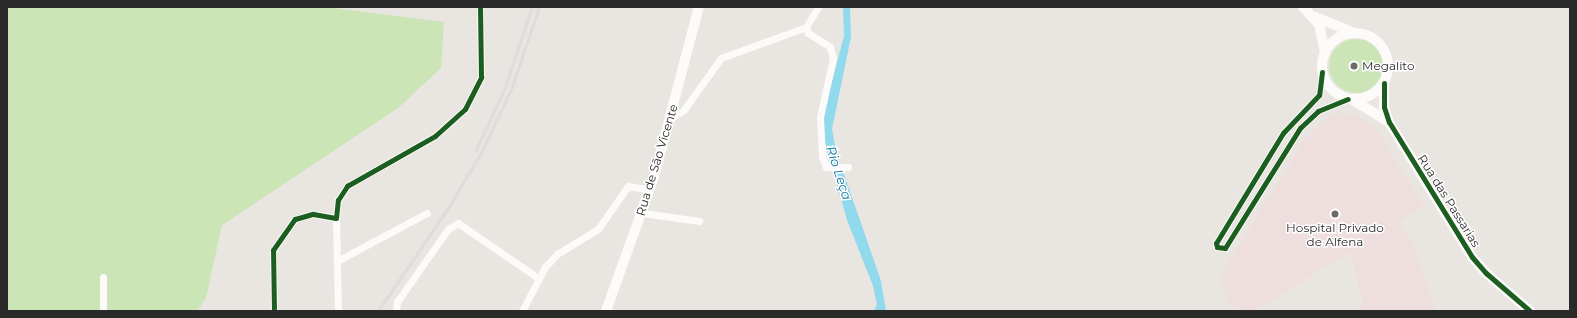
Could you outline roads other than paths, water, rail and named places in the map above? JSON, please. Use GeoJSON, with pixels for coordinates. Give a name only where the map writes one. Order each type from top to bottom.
{"type":"FeatureCollection","features":[{"type":"Feature","properties":{"kind":"street"},"geometry":{"type":"LineString","coordinates":[[338,311],[336,218],[338,200],[347,186],[435,136],[465,109],[481,77],[480,7]]}},
{"type":"Feature","properties":{"kind":"street","name":"Rua de São Vicente"},"geometry":{"type":"LineString","coordinates":[[606,311],[650,190],[699,7]]}},
{"type":"Feature","properties":{"kind":"street"},"geometry":{"type":"LineString","coordinates":[[670,119],[683,111],[721,58],[806,27],[818,7]]}},
{"type":"Feature","properties":{"kind":"street"},"geometry":{"type":"LineString","coordinates":[[1304,7],[1315,17],[1352,32],[1370,36],[1384,48],[1389,65],[1384,83],[1374,94],[1350,99],[1318,111],[1300,128],[1225,248],[1217,247],[1216,243],[1288,127],[1319,95],[1325,52],[1324,39],[1315,17]]}},
{"type":"Feature","properties":{"kind":"street"},"geometry":{"type":"LineString","coordinates":[[806,27],[808,33],[830,47],[833,58],[820,117],[826,167],[848,167]]}},
{"type":"Feature","properties":{"kind":"street"},"geometry":{"type":"LineString","coordinates":[[1325,52],[1336,39],[1352,32]]}},
{"type":"Feature","properties":{"kind":"street"},"geometry":{"type":"LineString","coordinates":[[1322,72],[1331,89],[1350,99]]}},
{"type":"Feature","properties":{"kind":"street","name":"Rua das Passarias"},"geometry":{"type":"LineString","coordinates":[[1384,83],[1384,100],[1389,122],[1472,257],[1486,273],[1530,311]]}},
{"type":"Feature","properties":{"kind":"street","name":"Rua das Passarias"},"geometry":{"type":"LineString","coordinates":[[1350,99],[1389,122]]}},
{"type":"Feature","properties":{"kind":"street"},"geometry":{"type":"LineString","coordinates":[[1252,203],[1249,195],[1262,175],[1263,167]]}},
{"type":"Feature","properties":{"kind":"street"},"geometry":{"type":"LineString","coordinates":[[522,311],[538,278],[557,254],[598,229],[628,186],[650,190]]}},
{"type":"Feature","properties":{"kind":"street"},"geometry":{"type":"LineString","coordinates":[[337,261],[427,213]]}},
{"type":"Feature","properties":{"kind":"street"},"geometry":{"type":"LineString","coordinates":[[642,213],[699,221]]}},
{"type":"Feature","properties":{"kind":"street"},"geometry":{"type":"LineString","coordinates":[[274,311],[271,261],[273,250],[288,226],[304,215],[336,218]]}},
{"type":"Feature","properties":{"kind":"street"},"geometry":{"type":"LineString","coordinates":[[396,311],[397,302],[448,229],[458,223],[538,278]]}},
{"type":"Feature","properties":{"kind":"street"},"geometry":{"type":"LineString","coordinates":[[103,277],[103,311]]}},
{"type":"Feature","properties":{"kind":"water","name":"Rio Leça"},"geometry":{"type":"Polygon","coordinates":[[[843,7],[850,7],[851,37],[832,129],[836,151],[881,281],[886,311],[874,311],[877,304],[873,286],[847,220],[824,139],[823,115],[844,36],[843,7]]]}},
{"type":"Feature","properties":{"kind":"railway"},"geometry":{"type":"LineString","coordinates":[[476,150],[506,85],[532,7]]}},
{"type":"Feature","properties":{"kind":"railway"},"geometry":{"type":"LineString","coordinates":[[378,311],[450,205],[483,149],[512,87],[539,7]]}},
{"type":"Feature","properties":{"kind":"place","name":"Megalito"},"geometry":{"type":"Point","coordinates":[1354,66]}},
{"type":"Feature","properties":{"kind":"place","name":"Hospital Privado de Alfena"},"geometry":{"type":"Point","coordinates":[1335,214]}}]}
